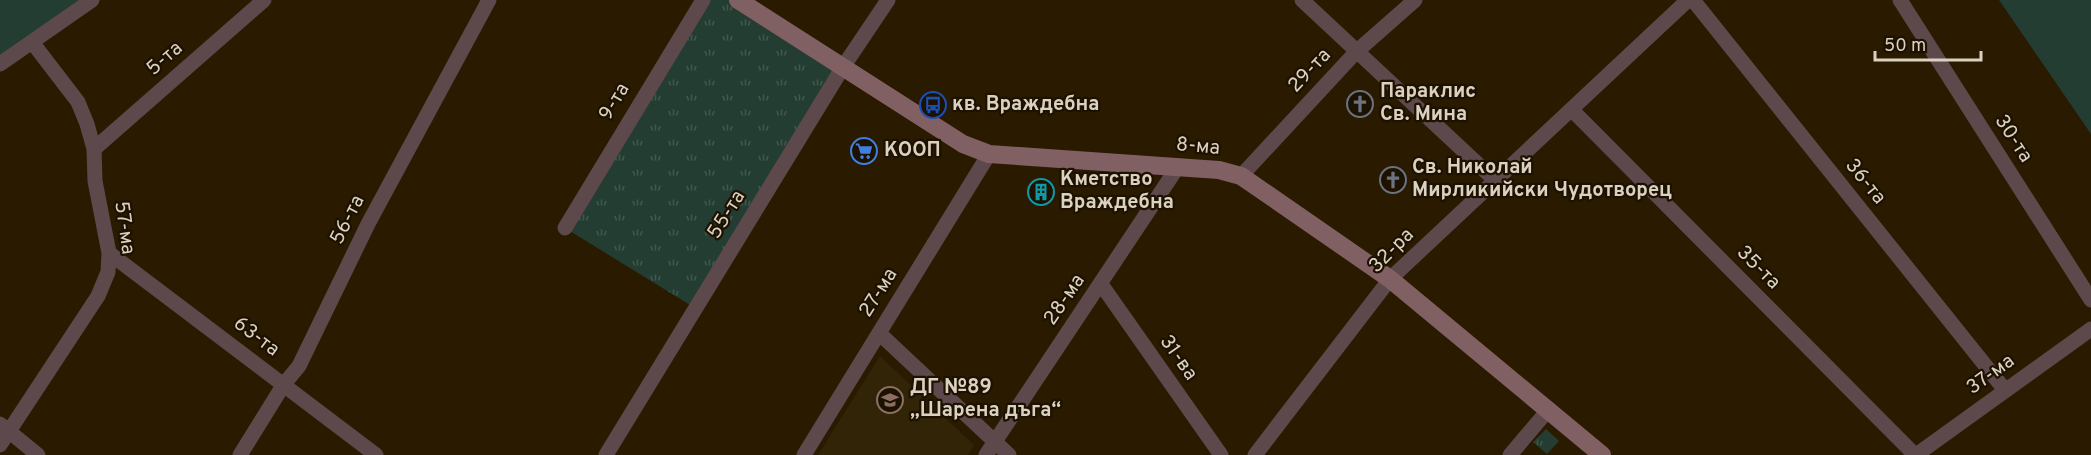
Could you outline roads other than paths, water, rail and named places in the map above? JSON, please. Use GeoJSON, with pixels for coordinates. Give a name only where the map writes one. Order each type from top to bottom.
{"type":"FeatureCollection","features":[{"type":"Feature","properties":{"kind":"street"},"geometry":{"type":"LineString","coordinates":[[0,64],[92,0]]}},
{"type":"Feature","properties":{"kind":"street","name":"5-та"},"geometry":{"type":"LineString","coordinates":[[94,149],[264,0]]}},
{"type":"Feature","properties":{"kind":"street","name":"56-та"},"geometry":{"type":"LineString","coordinates":[[240,455],[284,384],[299,366],[368,224],[489,0]]}},
{"type":"Feature","properties":{"kind":"street","name":"9-та"},"geometry":{"type":"LineString","coordinates":[[566,228],[703,0]]}},
{"type":"Feature","properties":{"kind":"street","name":"8-ма"},"geometry":{"type":"LineString","coordinates":[[738,0],[963,144],[989,154],[1219,170],[1241,176],[1390,279],[1602,455]]}},
{"type":"Feature","properties":{"kind":"street","name":"55-та"},"geometry":{"type":"LineString","coordinates":[[606,455],[843,67],[888,0]]}},
{"type":"Feature","properties":{"kind":"street"},"geometry":{"type":"LineString","coordinates":[[1302,0],[1496,181]]}},
{"type":"Feature","properties":{"kind":"street","name":"29-та"},"geometry":{"type":"LineString","coordinates":[[1241,176],[1356,52],[1415,0]]}},
{"type":"Feature","properties":{"kind":"street","name":"32-ра"},"geometry":{"type":"LineString","coordinates":[[1255,455],[1390,279],[1688,0]]}},
{"type":"Feature","properties":{"kind":"street","name":"36-та"},"geometry":{"type":"LineString","coordinates":[[1693,0],[2005,390]]}},
{"type":"Feature","properties":{"kind":"street","name":"30-та"},"geometry":{"type":"LineString","coordinates":[[1900,0],[2091,300]]}},
{"type":"Feature","properties":{"kind":"street","name":"57-ма"},"geometry":{"type":"LineString","coordinates":[[3,433],[98,296],[108,272],[109,253],[95,181],[94,149],[87,124],[78,102],[32,42]]}},
{"type":"Feature","properties":{"kind":"street","name":"35-та"},"geometry":{"type":"LineString","coordinates":[[1572,110],[1916,455]]}},
{"type":"Feature","properties":{"kind":"street","name":"27-ма"},"geometry":{"type":"LineString","coordinates":[[804,455],[989,154]]}},
{"type":"Feature","properties":{"kind":"street","name":"28-ма"},"geometry":{"type":"LineString","coordinates":[[986,455],[1177,168]]}},
{"type":"Feature","properties":{"kind":"street","name":"63-та"},"geometry":{"type":"LineString","coordinates":[[109,253],[376,455]]}},
{"type":"Feature","properties":{"kind":"street","name":"31-ва"},"geometry":{"type":"LineString","coordinates":[[1101,284],[1221,455]]}},
{"type":"Feature","properties":{"kind":"street","name":"37-ма"},"geometry":{"type":"LineString","coordinates":[[1916,455],[2091,329]]}},
{"type":"Feature","properties":{"kind":"street"},"geometry":{"type":"LineString","coordinates":[[879,333],[1009,455]]}},
{"type":"Feature","properties":{"kind":"street"},"geometry":{"type":"LineString","coordinates":[[1510,455],[1549,409]]}},
{"type":"Feature","properties":{"kind":"street"},"geometry":{"type":"LineString","coordinates":[[3,433],[38,455]]}},
{"type":"Feature","properties":{"kind":"place","name":"Параклис Св. Мина"},"geometry":{"type":"Point","coordinates":[1360,104]}},
{"type":"Feature","properties":{"kind":"place","name":"кв. Враждебна"},"geometry":{"type":"Point","coordinates":[933,105]}},
{"type":"Feature","properties":{"kind":"place","name":"КООП"},"geometry":{"type":"Point","coordinates":[864,151]}},
{"type":"Feature","properties":{"kind":"place","name":"Св. Николай Мирликийски Чудотворец"},"geometry":{"type":"Point","coordinates":[1393,180]}},
{"type":"Feature","properties":{"kind":"place","name":"Кметство Враждебна"},"geometry":{"type":"Point","coordinates":[1041,192]}},
{"type":"Feature","properties":{"kind":"place","name":"ДГ №89 „Шарена дъга“"},"geometry":{"type":"Point","coordinates":[890,400]}}]}
